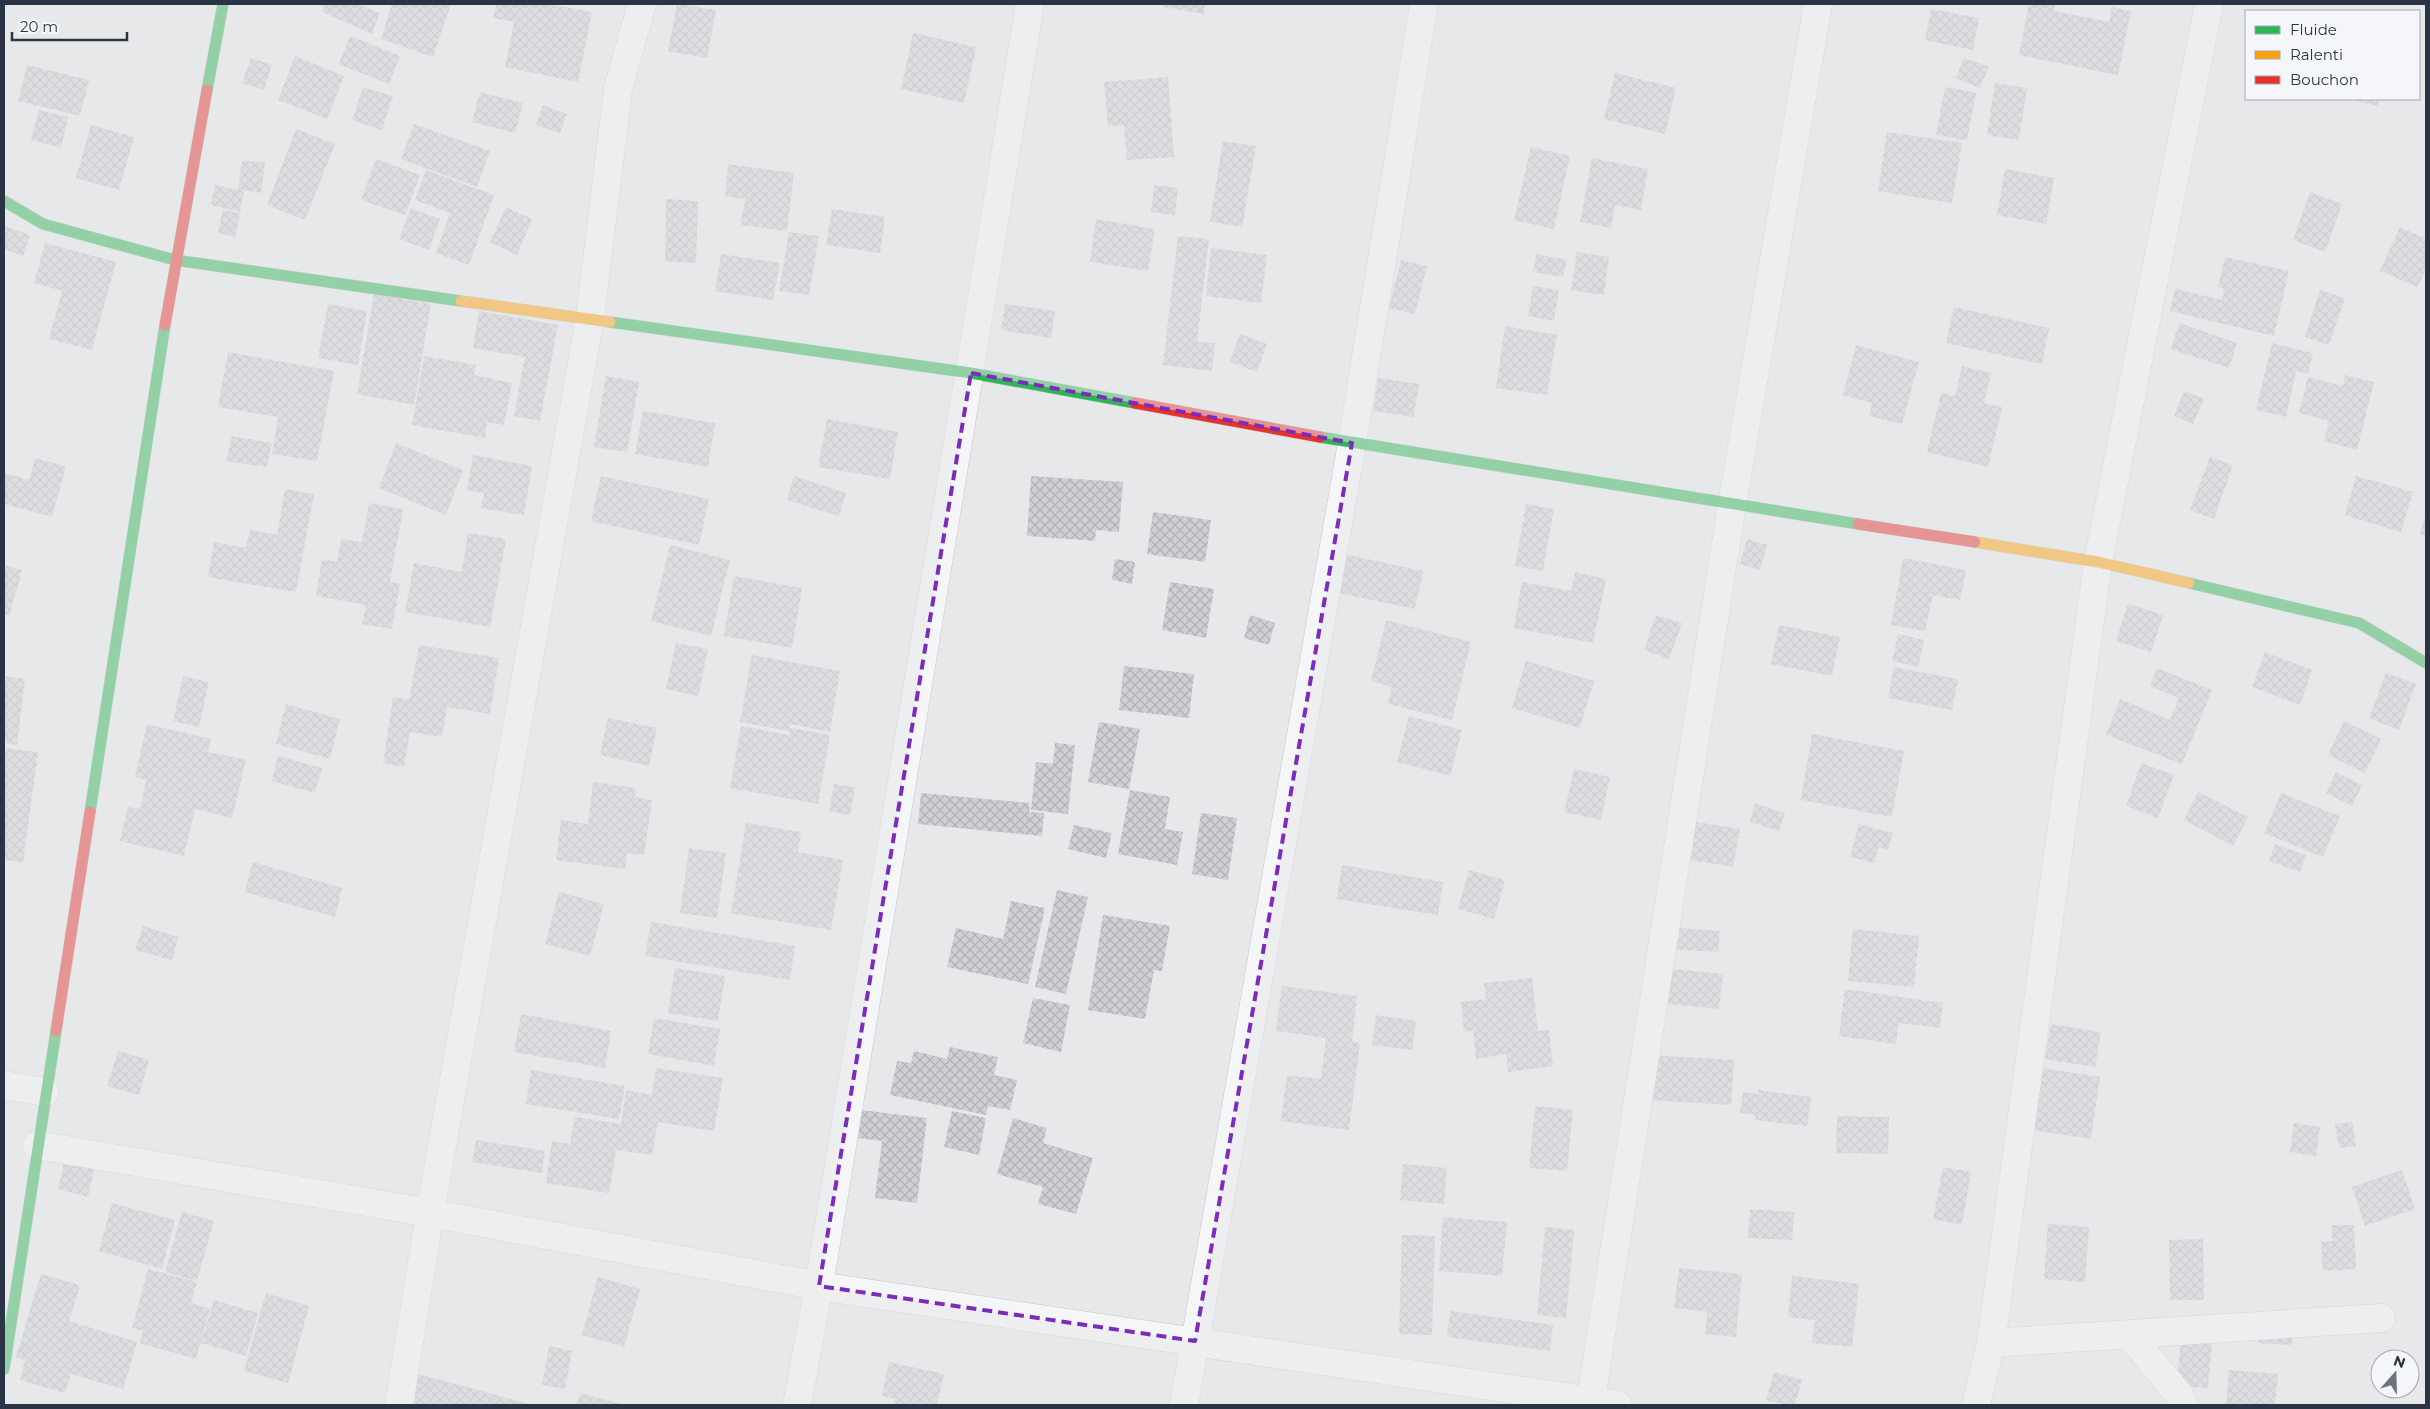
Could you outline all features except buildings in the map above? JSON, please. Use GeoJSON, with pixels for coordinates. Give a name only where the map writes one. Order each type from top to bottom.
{"type":"FeatureCollection","features":[{"type":"Feature","properties":{"kind":"street"},"geometry":{"type":"LineString","coordinates":[[4,1369],[45,1092],[175,260],[223,4]]}},
{"type":"Feature","properties":{"kind":"street"},"geometry":{"type":"LineString","coordinates":[[399,1405],[430,1214],[590,318],[618,89],[642,4]]}},
{"type":"Feature","properties":{"kind":"street"},"geometry":{"type":"LineString","coordinates":[[797,1405],[819,1286],[971,373],[1030,4]]}},
{"type":"Feature","properties":{"kind":"street"},"geometry":{"type":"LineString","coordinates":[[1184,1405],[1352,443],[1424,4]]}},
{"type":"Feature","properties":{"kind":"street"},"geometry":{"type":"LineString","coordinates":[[1591,1403],[1732,505],[1818,4]]}},
{"type":"Feature","properties":{"kind":"street"},"geometry":{"type":"LineString","coordinates":[[1976,1405],[1991,1343],[2098,562],[2209,4]]}},
{"type":"Feature","properties":{"kind":"street"},"geometry":{"type":"LineString","coordinates":[[4,201],[43,224],[175,260],[971,373],[1352,443],[2098,562],[2359,623],[2426,663]]}},
{"type":"Feature","properties":{"kind":"street"},"geometry":{"type":"LineString","coordinates":[[4,1085],[45,1092]]}},
{"type":"Feature","properties":{"kind":"street"},"geometry":{"type":"LineString","coordinates":[[37,1145],[430,1214],[819,1286],[1195,1341],[1591,1403],[1618,1405]]}},
{"type":"Feature","properties":{"kind":"street"},"geometry":{"type":"LineString","coordinates":[[1991,1343],[2381,1318]]}},
{"type":"Feature","properties":{"kind":"street"},"geometry":{"type":"LineString","coordinates":[[2129,1334],[2180,1396],[2183,1405]]}},
{"type":"Feature","properties":{"kind":"highlighted area"},"geometry":{"type":"Polygon","coordinates":[[[971,373],[1352,443],[1195,1341],[819,1286],[971,373]]]}},
{"type":"Feature","properties":{"kind":"traffic: fast"},"geometry":{"type":"LineString","coordinates":[[207,90],[223,4]]}},
{"type":"Feature","properties":{"kind":"traffic: fast"},"geometry":{"type":"LineString","coordinates":[[4,201],[43,224],[175,260],[461,301]]}},
{"type":"Feature","properties":{"kind":"traffic: fast"},"geometry":{"type":"LineString","coordinates":[[610,322],[971,373],[1135,403]]}},
{"type":"Feature","properties":{"kind":"traffic: fast"},"geometry":{"type":"LineString","coordinates":[[90,812],[165,325]]}},
{"type":"Feature","properties":{"kind":"traffic: fast"},"geometry":{"type":"LineString","coordinates":[[1320,437],[1858,524]]}},
{"type":"Feature","properties":{"kind":"traffic: fast"},"geometry":{"type":"LineString","coordinates":[[2189,583],[2359,623],[2426,663]]}},
{"type":"Feature","properties":{"kind":"traffic: fast"},"geometry":{"type":"LineString","coordinates":[[4,1369],[56,1031]]}},
{"type":"Feature","properties":{"kind":"traffic: slow"},"geometry":{"type":"LineString","coordinates":[[461,301],[610,322]]}},
{"type":"Feature","properties":{"kind":"traffic: slow"},"geometry":{"type":"LineString","coordinates":[[1975,542],[2098,562],[2189,583]]}},
{"type":"Feature","properties":{"kind":"traffic: jam"},"geometry":{"type":"LineString","coordinates":[[165,325],[207,90]]}},
{"type":"Feature","properties":{"kind":"traffic: jam"},"geometry":{"type":"LineString","coordinates":[[1135,403],[1320,437]]}},
{"type":"Feature","properties":{"kind":"traffic: jam"},"geometry":{"type":"LineString","coordinates":[[1858,524],[1975,542]]}},
{"type":"Feature","properties":{"kind":"traffic: jam"},"geometry":{"type":"LineString","coordinates":[[56,1031],[90,812]]}}]}
